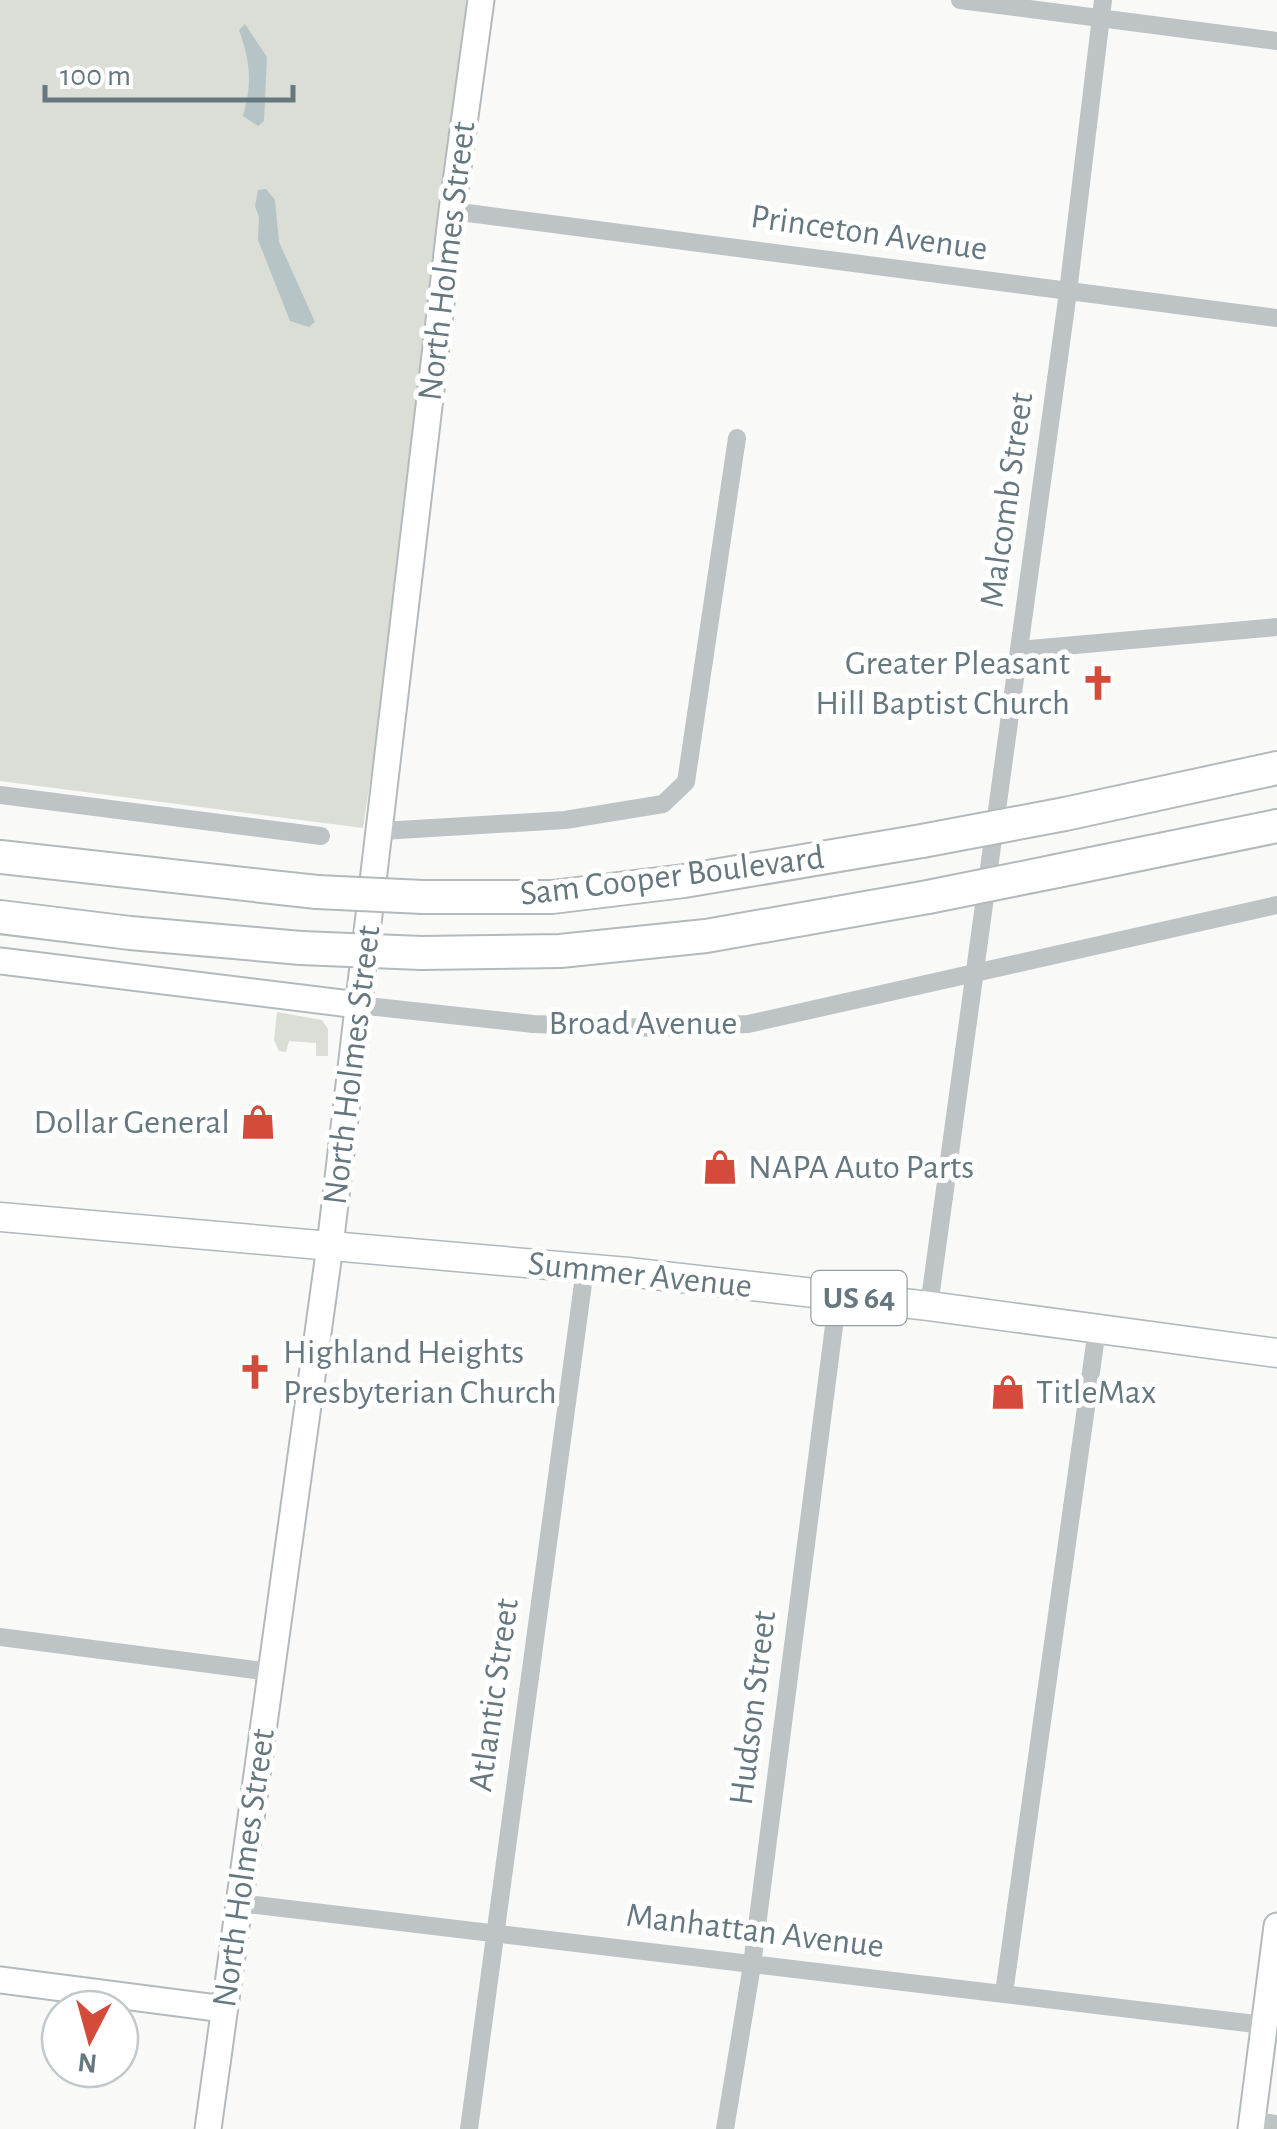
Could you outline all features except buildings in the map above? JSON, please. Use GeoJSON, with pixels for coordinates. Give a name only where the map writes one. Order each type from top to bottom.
{"type":"FeatureCollection","features":[{"type":"Feature","properties":{"kind":"highway","name":"Sam Cooper Boulevard"},"geometry":{"type":"LineString","coordinates":[[0,857],[317,892],[423,897],[552,896],[628,888],[922,841],[1277,768]]}},
{"type":"Feature","properties":{"kind":"highway","name":"Sam Cooper Boulevard"},"geometry":{"type":"LineString","coordinates":[[0,917],[301,948],[421,953],[560,950],[706,936],[928,898],[1277,826]]}},
{"type":"Feature","properties":{"kind":"main road","name":"Summer Avenue"},"geometry":{"type":"LineString","coordinates":[[0,1218],[584,1269],[929,1306],[1277,1353]]}},
{"type":"Feature","properties":{"kind":"street","name":"North Holmes Street"},"geometry":{"type":"LineString","coordinates":[[208,2129],[330,1246],[452,210],[481,0]]}},
{"type":"Feature","properties":{"kind":"street"},"geometry":{"type":"LineString","coordinates":[[960,0],[1102,9],[1277,41]]}},
{"type":"Feature","properties":{"kind":"street","name":"Malcomb Street"},"geometry":{"type":"LineString","coordinates":[[929,1306],[1068,292],[1102,9]]}},
{"type":"Feature","properties":{"kind":"street","name":"Princeton Avenue"},"geometry":{"type":"LineString","coordinates":[[452,210],[1277,318]]}},
{"type":"Feature","properties":{"kind":"street"},"geometry":{"type":"LineString","coordinates":[[382,830],[565,820],[662,804],[686,782],[737,438]]}},
{"type":"Feature","properties":{"kind":"street"},"geometry":{"type":"LineString","coordinates":[[1019,650],[1277,627]]}},
{"type":"Feature","properties":{"kind":"street"},"geometry":{"type":"LineString","coordinates":[[0,795],[321,836]]}},
{"type":"Feature","properties":{"kind":"street","name":"Broad Avenue"},"geometry":{"type":"LineString","coordinates":[[0,961],[533,1024],[654,1028],[748,1024],[1277,905]]}},
{"type":"Feature","properties":{"kind":"street","name":"Atlantic Street"},"geometry":{"type":"LineString","coordinates":[[469,2129],[584,1269]]}},
{"type":"Feature","properties":{"kind":"street","name":"Hudson Street"},"geometry":{"type":"LineString","coordinates":[[725,2129],[752,1965],[838,1296]]}},
{"type":"Feature","properties":{"kind":"street"},"geometry":{"type":"LineString","coordinates":[[1004,1993],[1097,1329]]}},
{"type":"Feature","properties":{"kind":"street"},"geometry":{"type":"LineString","coordinates":[[0,1637],[270,1672]]}},
{"type":"Feature","properties":{"kind":"street","name":"Manhattan Avenue"},"geometry":{"type":"LineString","coordinates":[[239,1903],[1264,2025]]}},
{"type":"Feature","properties":{"kind":"street"},"geometry":{"type":"LineString","coordinates":[[1260,2124],[1264,2025],[1277,1926]]}},
{"type":"Feature","properties":{"kind":"street"},"geometry":{"type":"LineString","coordinates":[[0,1980],[224,2009]]}},
{"type":"Feature","properties":{"kind":"shaded area"},"geometry":{"type":"Polygon","coordinates":[[[0,0],[473,0],[363,828],[0,781],[0,0]]]}},
{"type":"Feature","properties":{"kind":"shaded area"},"geometry":{"type":"Polygon","coordinates":[[[245,24],[267,57],[264,121],[258,126],[243,116],[249,73],[239,30],[245,24]]]}},
{"type":"Feature","properties":{"kind":"shaded area"},"geometry":{"type":"Polygon","coordinates":[[[266,189],[275,200],[279,242],[315,322],[309,327],[290,321],[258,240],[259,217],[255,206],[258,190],[266,189]]]}},
{"type":"Feature","properties":{"kind":"shaded area"},"geometry":{"type":"Polygon","coordinates":[[[277,1012],[322,1020],[328,1029],[328,1056],[316,1056],[316,1043],[289,1041],[286,1052],[279,1051],[274,1040],[277,1012]]]}},
{"type":"Feature","properties":{"kind":"place","name":"Greater Pleasant Hill Baptist Church"},"geometry":{"type":"Point","coordinates":[1098,683]}},
{"type":"Feature","properties":{"kind":"place","name":"Dollar General"},"geometry":{"type":"Point","coordinates":[258,1122]}},
{"type":"Feature","properties":{"kind":"place","name":"NAPA Auto Parts"},"geometry":{"type":"Point","coordinates":[720,1167]}},
{"type":"Feature","properties":{"kind":"place","name":"Highland Heights Presbyterian Church"},"geometry":{"type":"Point","coordinates":[255,1372]}},
{"type":"Feature","properties":{"kind":"place","name":"TitleMax"},"geometry":{"type":"Point","coordinates":[1008,1392]}}]}
